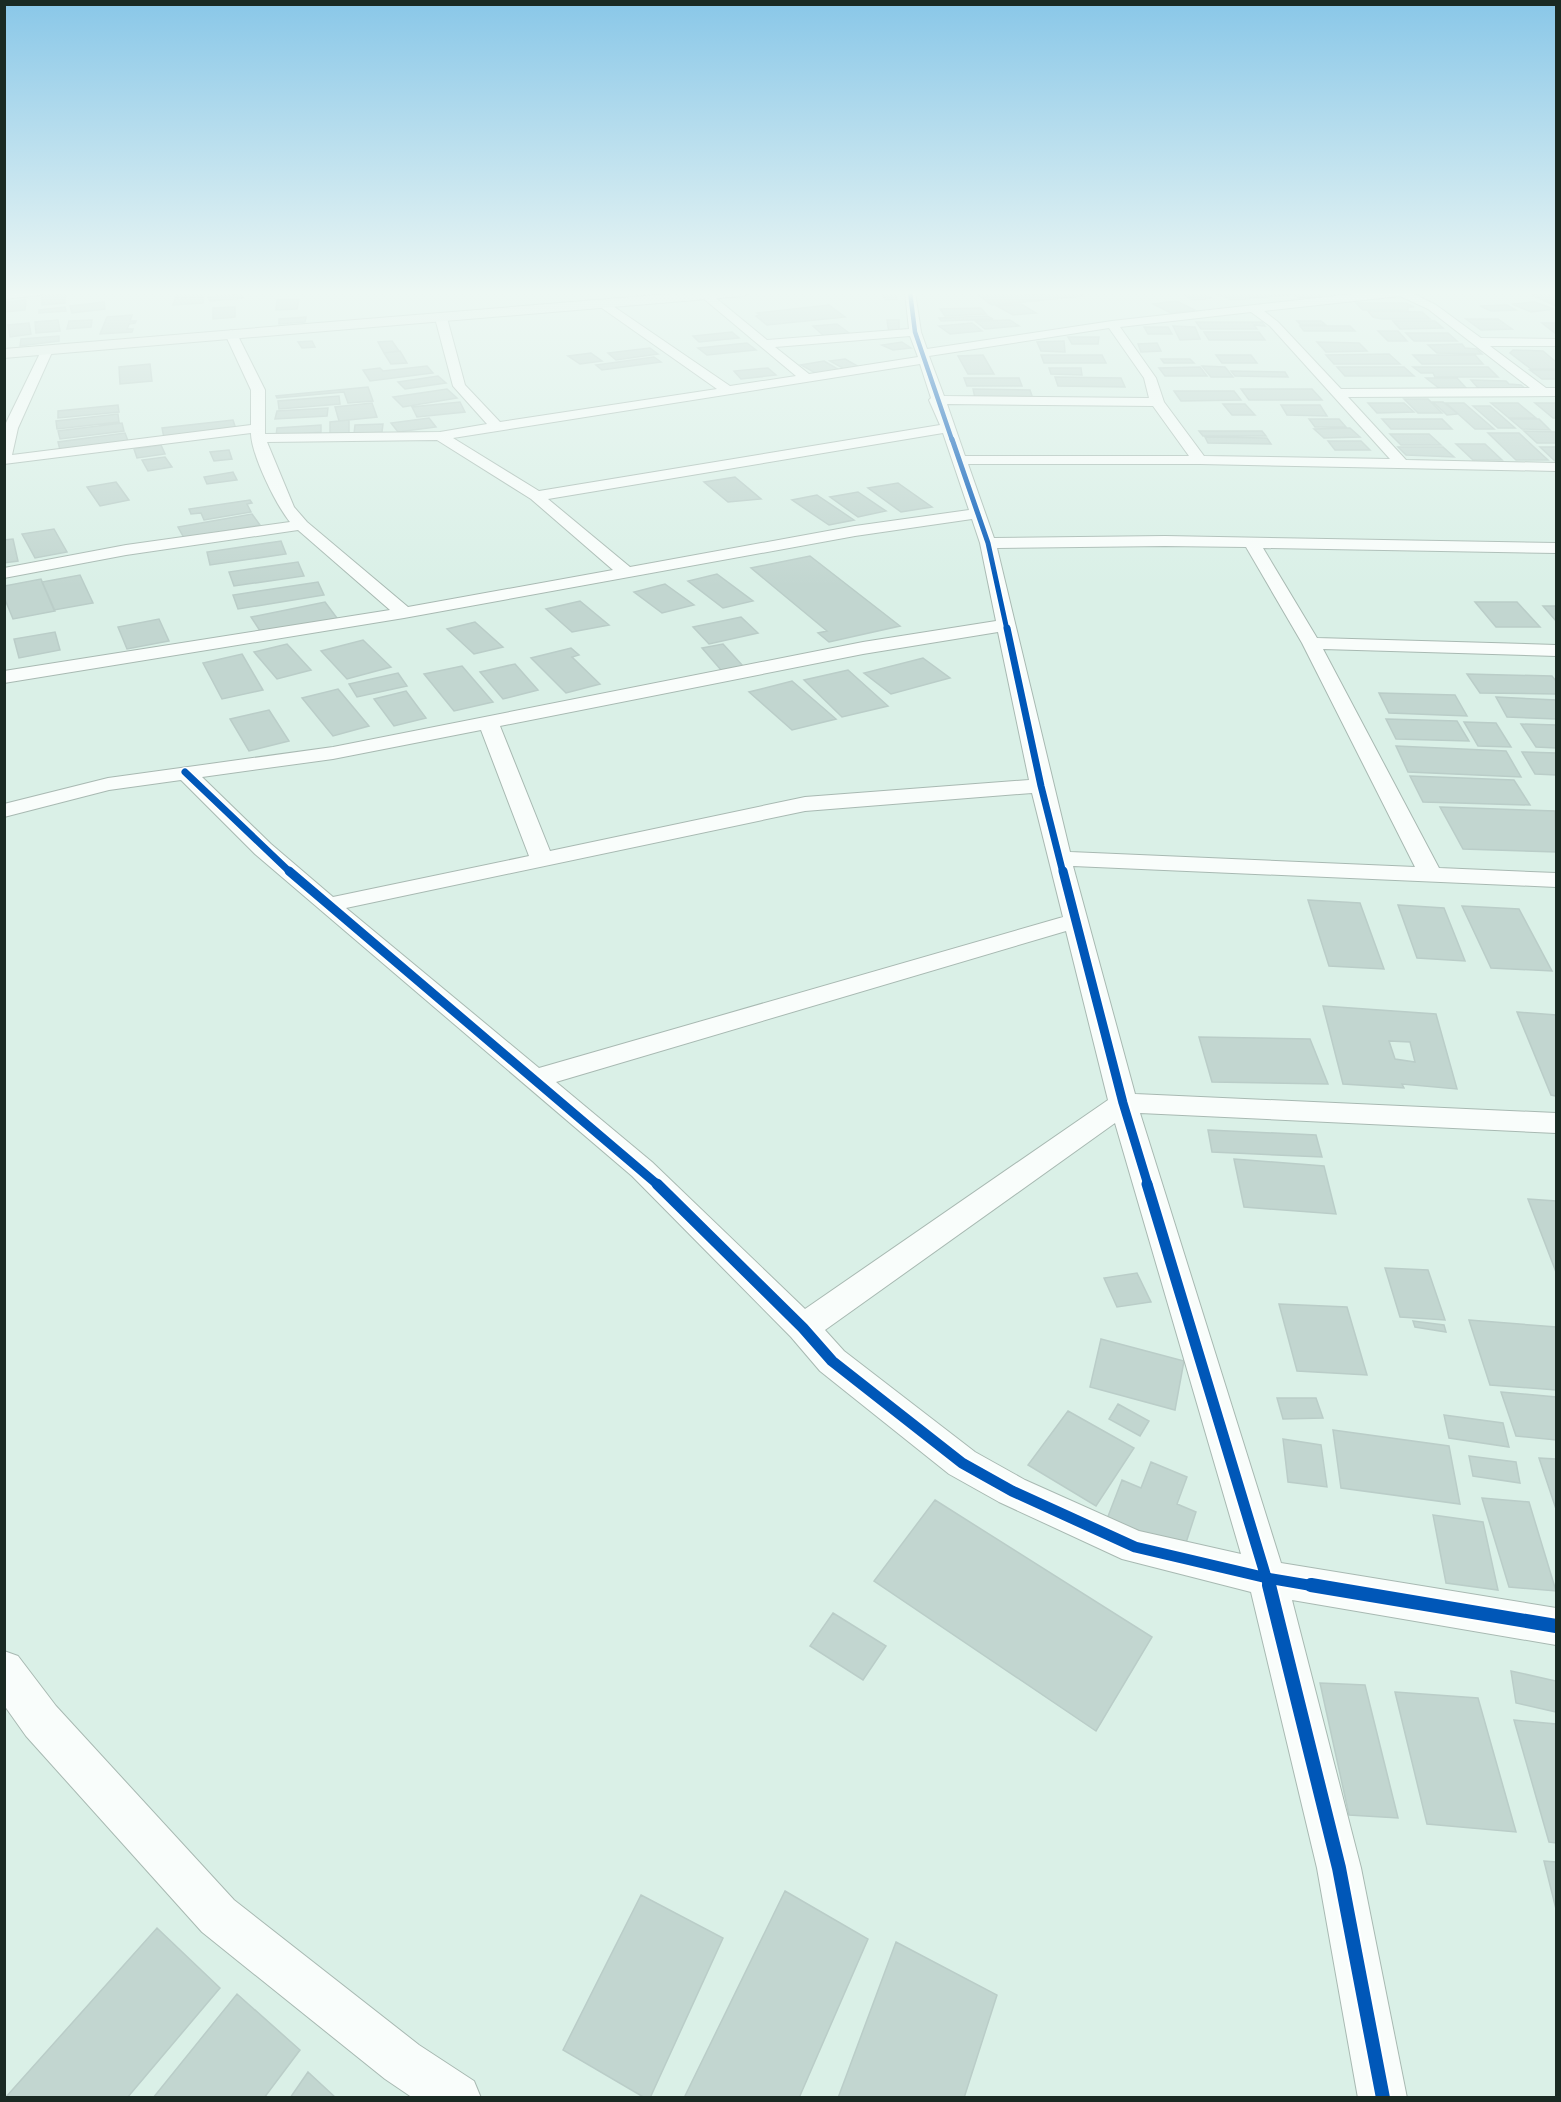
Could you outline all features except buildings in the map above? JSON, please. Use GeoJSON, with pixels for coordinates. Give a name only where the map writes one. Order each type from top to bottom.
{"type":"FeatureCollection","features":[{"type":"Feature","properties":{"kind":"street"},"geometry":{"type":"LineString","coordinates":[[28,390],[11,428],[4,459],[258,433],[440,436],[726,390]]}},
{"type":"Feature","properties":{"kind":"street"},"geometry":{"type":"LineString","coordinates":[[258,390],[258,433],[287,508],[302,525],[404,613]]}},
{"type":"Feature","properties":{"kind":"street"},"geometry":{"type":"LineString","coordinates":[[463,390],[497,427]]}},
{"type":"Feature","properties":{"kind":"street"},"geometry":{"type":"LineString","coordinates":[[933,390],[960,460],[987,543],[1041,786],[1123,1103],[1267,1578],[1339,1868],[1381,2085]]}},
{"type":"Feature","properties":{"kind":"street"},"geometry":{"type":"LineString","coordinates":[[1154,390],[1157,402],[1200,460]]}},
{"type":"Feature","properties":{"kind":"street"},"geometry":{"type":"LineString","coordinates":[[1337,390],[1404,466]]}},
{"type":"Feature","properties":{"kind":"street"},"geometry":{"type":"LineString","coordinates":[[1340,393],[1550,392]]}},
{"type":"Feature","properties":{"kind":"street"},"geometry":{"type":"LineString","coordinates":[[936,400],[1157,402]]}},
{"type":"Feature","properties":{"kind":"street"},"geometry":{"type":"LineString","coordinates":[[536,495],[946,428]]}},
{"type":"Feature","properties":{"kind":"street"},"geometry":{"type":"LineString","coordinates":[[440,436],[536,495],[627,573]]}},
{"type":"Feature","properties":{"kind":"street"},"geometry":{"type":"LineString","coordinates":[[960,460],[1200,460],[1404,466],[1557,467]]}},
{"type":"Feature","properties":{"kind":"street"},"geometry":{"type":"LineString","coordinates":[[4,677],[404,613],[855,531],[978,513]]}},
{"type":"Feature","properties":{"kind":"street"},"geometry":{"type":"LineString","coordinates":[[4,573],[117,551],[302,525]]}},
{"type":"Feature","properties":{"kind":"street"},"geometry":{"type":"LineString","coordinates":[[987,543],[1252,543],[1557,548]]}},
{"type":"Feature","properties":{"kind":"street"},"geometry":{"type":"LineString","coordinates":[[1252,543],[1311,644],[1431,875]]}},
{"type":"Feature","properties":{"kind":"street"},"geometry":{"type":"LineString","coordinates":[[8,802],[185,772],[333,753],[489,724],[863,648],[1006,625]]}},
{"type":"Feature","properties":{"kind":"street"},"geometry":{"type":"LineString","coordinates":[[1311,644],[1557,650]]}},
{"type":"Feature","properties":{"kind":"street"},"geometry":{"type":"LineString","coordinates":[[489,724],[541,858]]}},
{"type":"Feature","properties":{"kind":"street"},"geometry":{"type":"LineString","coordinates":[[185,772],[263,849],[642,1169],[802,1328],[831,1361],[952,1456],[1012,1491],[1135,1547],[1267,1578],[1557,1626]]}},
{"type":"Feature","properties":{"kind":"street"},"geometry":{"type":"LineString","coordinates":[[328,905],[541,858],[805,804],[1041,786]]}},
{"type":"Feature","properties":{"kind":"street"},"geometry":{"type":"LineString","coordinates":[[1061,859],[1557,880]]}},
{"type":"Feature","properties":{"kind":"street"},"geometry":{"type":"LineString","coordinates":[[537,1078],[1077,920]]}},
{"type":"Feature","properties":{"kind":"street"},"geometry":{"type":"LineString","coordinates":[[802,1328],[1123,1103],[1557,1123]]}},
{"type":"Feature","properties":{"kind":"street"},"geometry":{"type":"LineString","coordinates":[[4,1670],[41,1721],[218,1916],[402,2062],[457,2097]]}},
{"type":"Feature","properties":{"kind":"cycle path"},"geometry":{"type":"LineString","coordinates":[[935,390],[988,543],[1041,786],[1123,1103],[1267,1578],[1339,1868],[1383,2098]]}},
{"type":"Feature","properties":{"kind":"cycle path"},"geometry":{"type":"LineString","coordinates":[[185,772],[263,849],[642,1169],[803,1328],[832,1361],[962,1463],[1012,1491],[1135,1547],[1267,1578],[1556,1626]]}}]}
